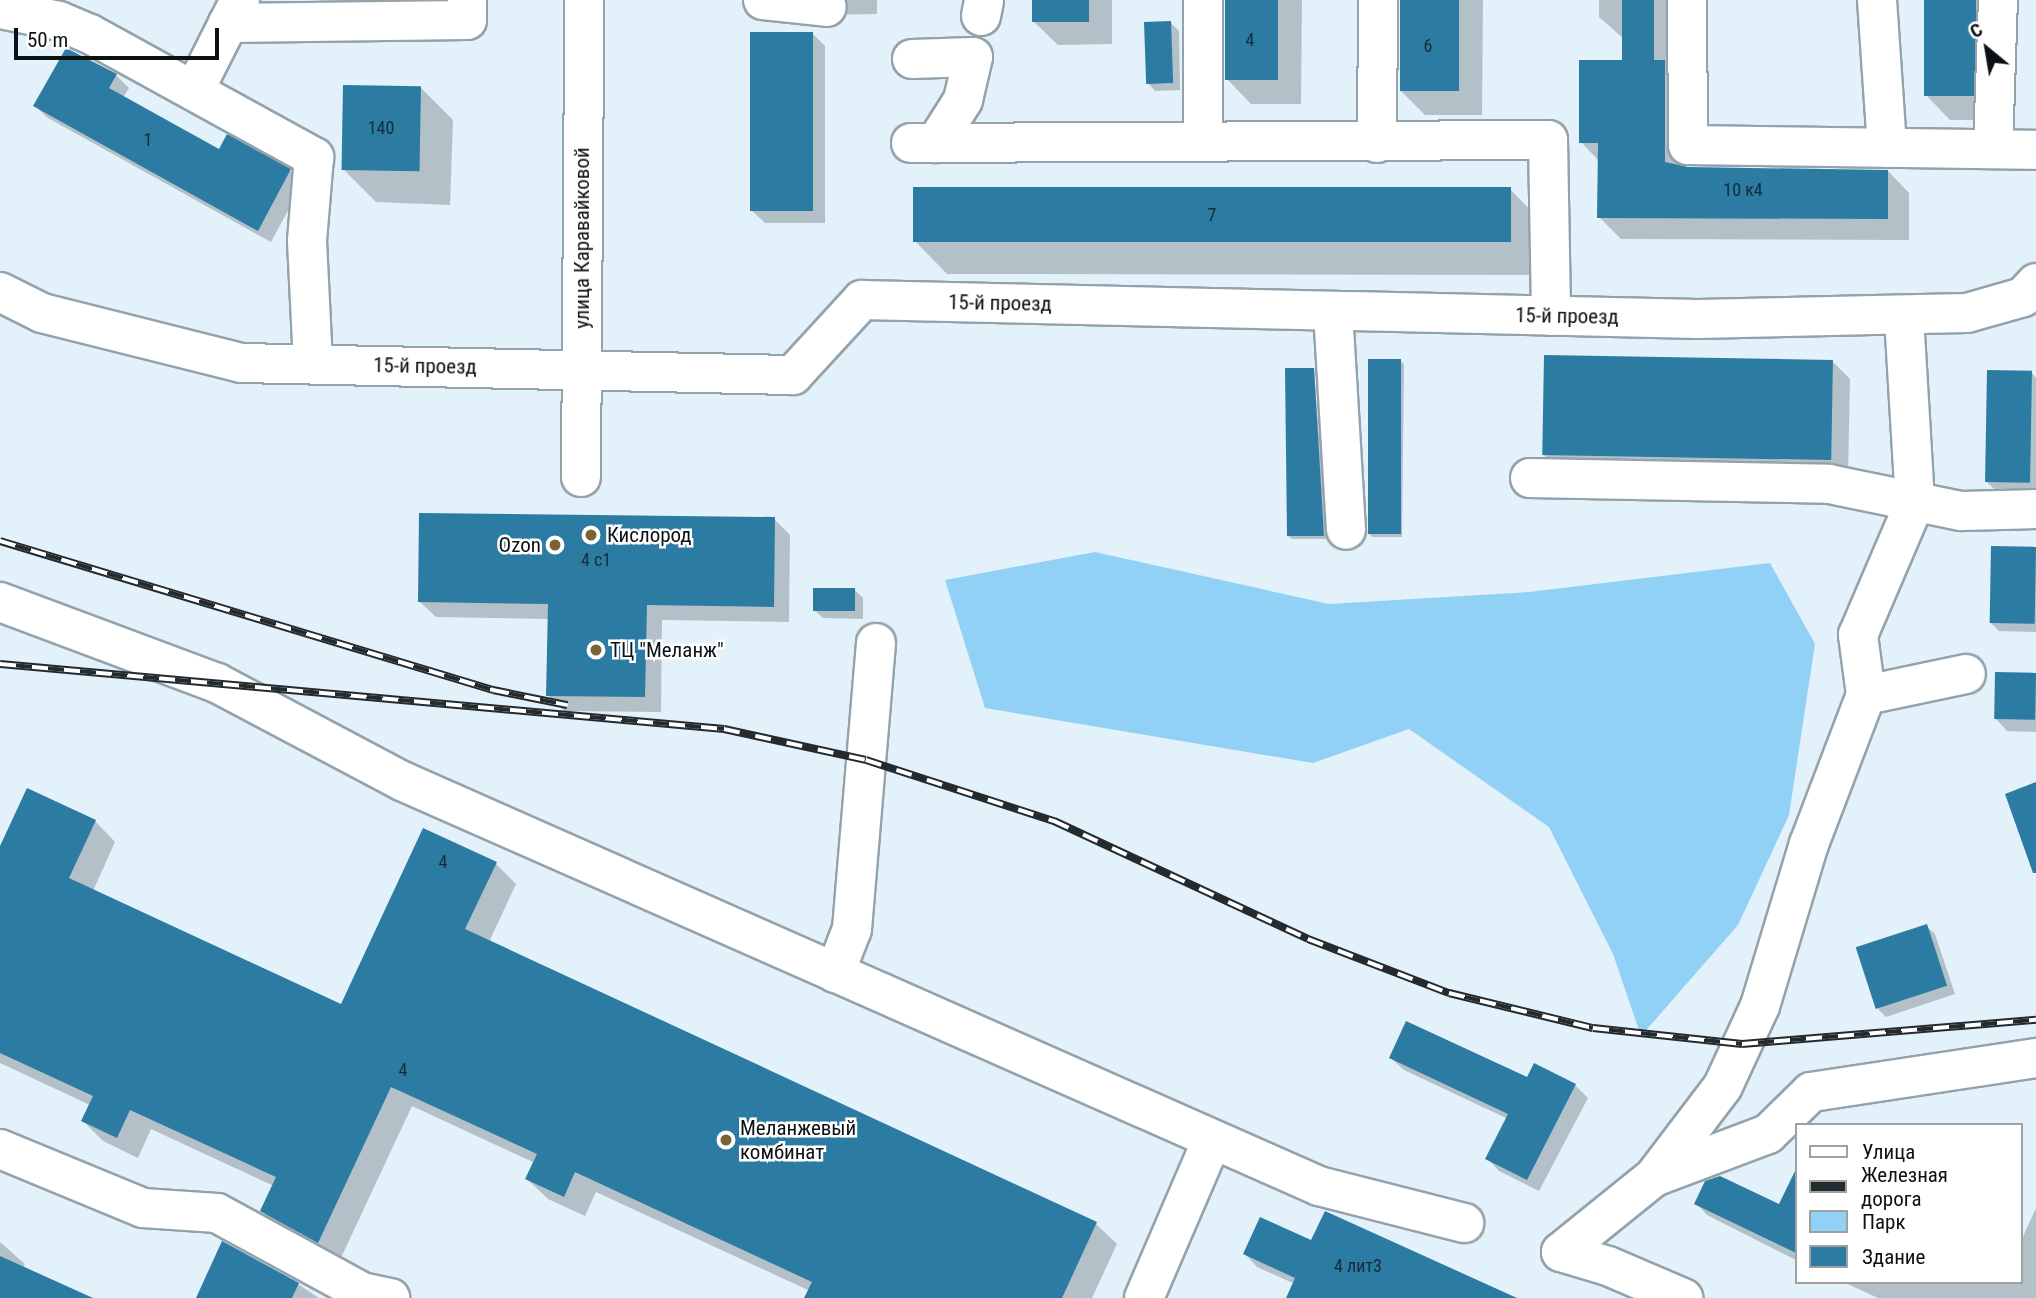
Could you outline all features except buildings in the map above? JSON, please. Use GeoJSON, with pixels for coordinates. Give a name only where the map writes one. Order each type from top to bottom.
{"type":"FeatureCollection","features":[{"type":"Feature","properties":{"kind":"street"},"geometry":{"type":"LineString","coordinates":[[195,89],[234,12],[467,20],[467,0]]}},
{"type":"Feature","properties":{"kind":"street","name":"улица Каравайковой"},"geometry":{"type":"LineString","coordinates":[[581,477],[584,0]]}},
{"type":"Feature","properties":{"kind":"street"},"geometry":{"type":"LineString","coordinates":[[763,0],[827,8]]}},
{"type":"Feature","properties":{"kind":"street"},"geometry":{"type":"LineString","coordinates":[[1203,0],[1203,139]]}},
{"type":"Feature","properties":{"kind":"street"},"geometry":{"type":"LineString","coordinates":[[1377,143],[1378,0]]}},
{"type":"Feature","properties":{"kind":"street"},"geometry":{"type":"LineString","coordinates":[[1687,0],[1688,145],[2036,150]]}},
{"type":"Feature","properties":{"kind":"street"},"geometry":{"type":"LineString","coordinates":[[1877,0],[1887,148]]}},
{"type":"Feature","properties":{"kind":"street"},"geometry":{"type":"LineString","coordinates":[[1993,149],[1998,0]]}},
{"type":"Feature","properties":{"kind":"street"},"geometry":{"type":"LineString","coordinates":[[0,9],[58,11],[314,157],[307,241],[313,364]]}},
{"type":"Feature","properties":{"kind":"street"},"geometry":{"type":"LineString","coordinates":[[912,59],[973,57],[963,100],[923,143],[1203,139],[1377,143],[1548,141],[1551,316]]}},
{"type":"Feature","properties":{"kind":"street","name":"15-й проезд"},"geometry":{"type":"LineString","coordinates":[[0,292],[42,313],[241,363],[793,375],[862,300],[1551,316],[1905,315],[1967,313],[2023,297],[2036,283]]}},
{"type":"Feature","properties":{"kind":"street"},"geometry":{"type":"LineString","coordinates":[[1333,311],[1346,530]]}},
{"type":"Feature","properties":{"kind":"street"},"geometry":{"type":"LineString","coordinates":[[1683,1298],[1608,1266],[1561,1252],[1654,1177],[1723,1086],[1760,1006],[1809,844],[1866,695],[1858,635],[1915,502],[1905,315]]}},
{"type":"Feature","properties":{"kind":"street"},"geometry":{"type":"LineString","coordinates":[[1530,478],[1829,484],[1961,511],[2036,509]]}},
{"type":"Feature","properties":{"kind":"street"},"geometry":{"type":"LineString","coordinates":[[0,602],[217,683],[402,781],[1319,1186],[1464,1223]]}},
{"type":"Feature","properties":{"kind":"street"},"geometry":{"type":"LineString","coordinates":[[835,973],[852,929],[876,643]]}},
{"type":"Feature","properties":{"kind":"street"},"geometry":{"type":"LineString","coordinates":[[1866,695],[1966,674]]}},
{"type":"Feature","properties":{"kind":"street"},"geometry":{"type":"LineString","coordinates":[[1654,1177],[1768,1134],[1811,1093],[2036,1058]]}},
{"type":"Feature","properties":{"kind":"street"},"geometry":{"type":"LineString","coordinates":[[1144,1298],[1212,1140]]}},
{"type":"Feature","properties":{"kind":"street"},"geometry":{"type":"LineString","coordinates":[[0,1149],[143,1208],[217,1213],[362,1292],[390,1298]]}},
{"type":"Feature","properties":{"kind":"green space"},"geometry":{"type":"Polygon","coordinates":[[[1095,552],[1329,604],[1529,592],[1770,563],[1815,644],[1789,815],[1738,925],[1641,1036],[1613,954],[1549,827],[1409,729],[1313,763],[985,708],[945,580],[1095,552]]]}},
{"type":"Feature","properties":{"kind":"railway"},"geometry":{"type":"LineString","coordinates":[[0,541],[493,690],[567,705]]}},
{"type":"Feature","properties":{"kind":"railway"},"geometry":{"type":"LineString","coordinates":[[0,664],[724,729],[866,760],[1054,821],[1308,939],[1449,993],[1593,1028],[1742,1044],[2036,1020]]}},
{"type":"Feature","properties":{"kind":"place","name":"Кислород"},"geometry":{"type":"Point","coordinates":[591,535]}},
{"type":"Feature","properties":{"kind":"place","name":"Ozon"},"geometry":{"type":"Point","coordinates":[555,545]}},
{"type":"Feature","properties":{"kind":"place","name":"ТЦ \"Меланж\""},"geometry":{"type":"Point","coordinates":[596,650]}},
{"type":"Feature","properties":{"kind":"place","name":"Меланжевый комбинат"},"geometry":{"type":"Point","coordinates":[726,1140]}}]}
